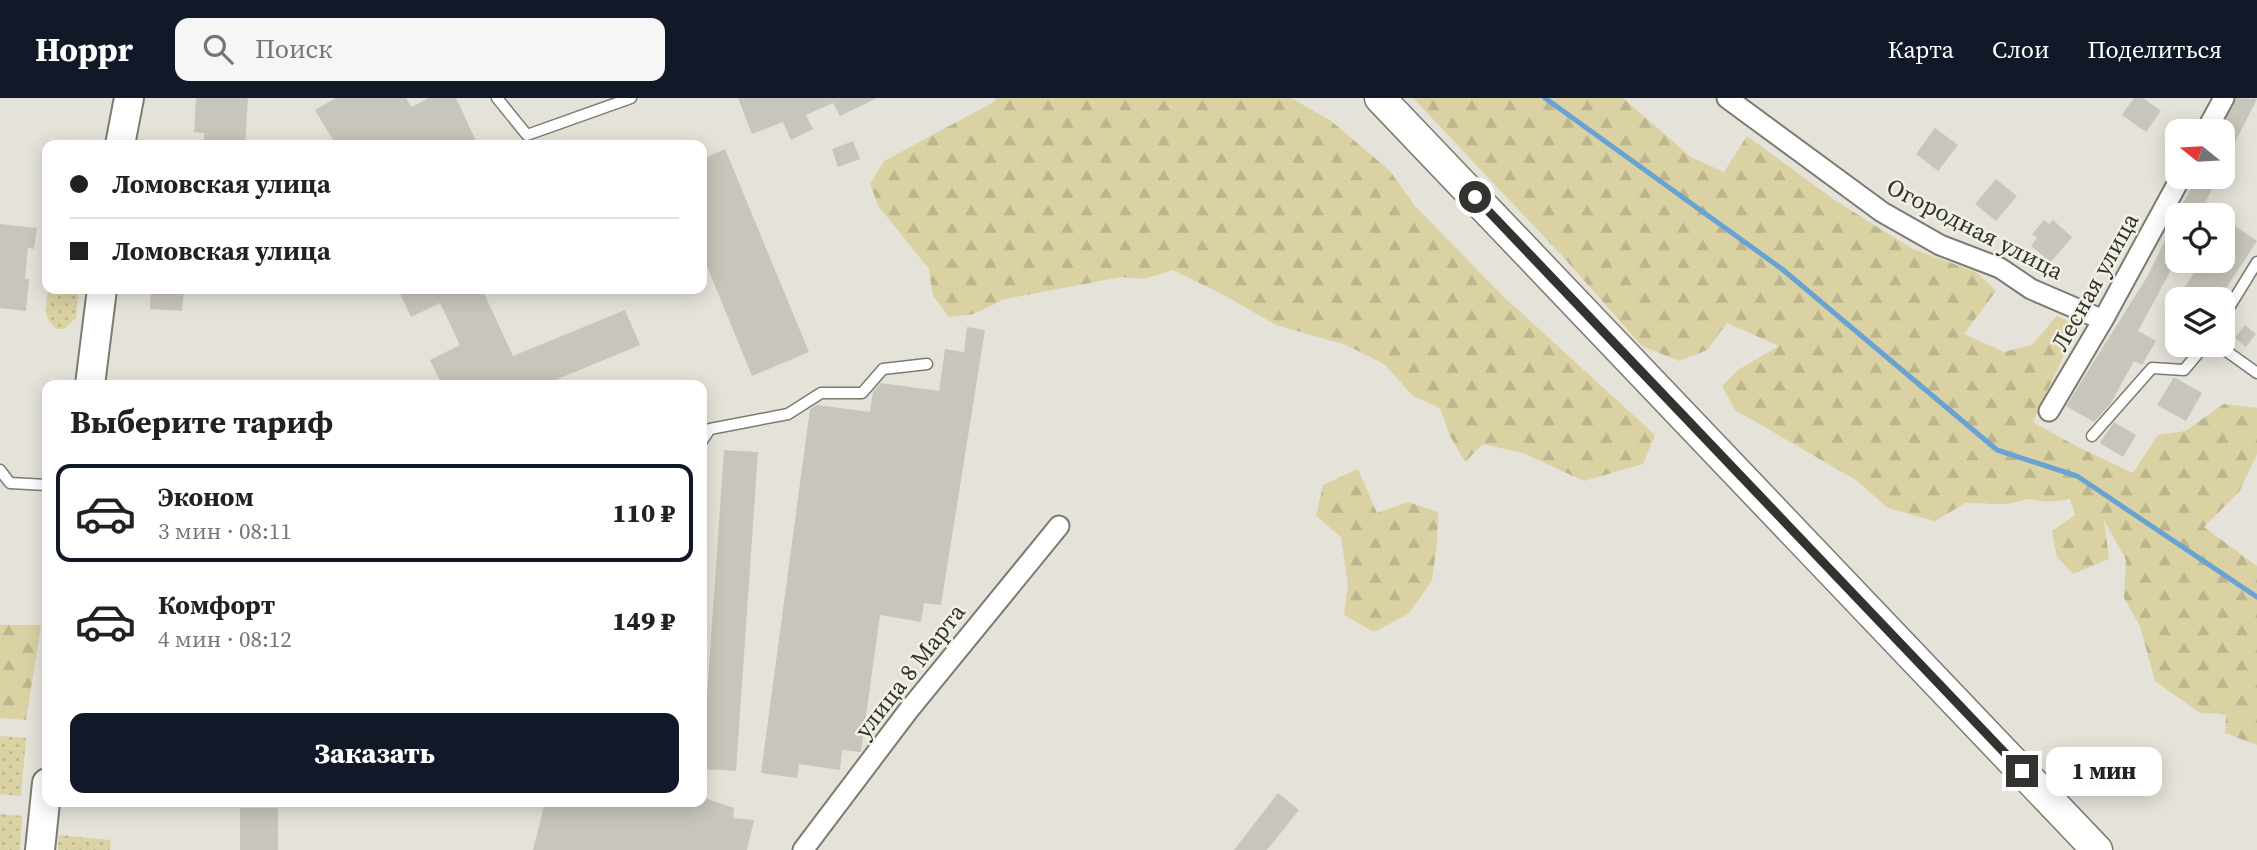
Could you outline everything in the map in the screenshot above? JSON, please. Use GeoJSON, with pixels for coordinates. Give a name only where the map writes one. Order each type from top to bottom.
{"type":"FeatureCollection","features":[{"type":"Feature","properties":{"kind":"main road"},"geometry":{"type":"LineString","coordinates":[[121,140],[129,98]]}},
{"type":"Feature","properties":{"kind":"main road"},"geometry":{"type":"LineString","coordinates":[[1380,98],[2097,850]]}},
{"type":"Feature","properties":{"kind":"main road"},"geometry":{"type":"LineString","coordinates":[[91,380],[101,294]]}},
{"type":"Feature","properties":{"kind":"main road"},"geometry":{"type":"LineString","coordinates":[[40,850],[44,807]]}},
{"type":"Feature","properties":{"kind":"street","name":"Огородная улица"},"geometry":{"type":"LineString","coordinates":[[1727,98],[1882,212],[1940,245],[2000,268],[2031,289],[2104,320]]}},
{"type":"Feature","properties":{"kind":"street"},"geometry":{"type":"LineString","coordinates":[[2212,119],[2223,98]]}},
{"type":"Feature","properties":{"kind":"street","name":"Лесная улица"},"geometry":{"type":"LineString","coordinates":[[2049,411],[2104,320],[2175,189]]}},
{"type":"Feature","properties":{"kind":"street","name":"улица 8 Марта"},"geometry":{"type":"LineString","coordinates":[[803,850],[908,711],[1059,526]]}},
{"type":"Feature","properties":{"kind":"lane"},"geometry":{"type":"LineString","coordinates":[[497,98],[527,135],[631,98]]}},
{"type":"Feature","properties":{"kind":"lane"},"geometry":{"type":"LineString","coordinates":[[2235,298],[2257,262]]}},
{"type":"Feature","properties":{"kind":"lane"},"geometry":{"type":"LineString","coordinates":[[2092,436],[2151,368],[2184,370],[2195,357]]}},
{"type":"Feature","properties":{"kind":"lane"},"geometry":{"type":"LineString","coordinates":[[2235,357],[2257,373]]}},
{"type":"Feature","properties":{"kind":"lane"},"geometry":{"type":"LineString","coordinates":[[707,433],[710,429],[788,414],[821,393],[862,393],[884,369],[927,364]]}},
{"type":"Feature","properties":{"kind":"lane"},"geometry":{"type":"LineString","coordinates":[[0,470],[10,483],[42,485]]}},
{"type":"Feature","properties":{"kind":"green space"},"geometry":{"type":"Polygon","coordinates":[[[997,98],[1291,98],[1330,120],[1390,171],[1415,206],[1503,296],[1655,435],[1643,464],[1584,481],[1523,453],[1483,444],[1465,462],[1450,436],[1440,408],[1413,396],[1384,364],[1346,345],[1276,325],[1173,270],[1144,279],[1121,277],[1005,299],[974,314],[949,317],[933,296],[929,269],[879,207],[870,184],[884,161],[997,98]]]}},
{"type":"Feature","properties":{"kind":"green space"},"geometry":{"type":"Polygon","coordinates":[[[1413,98],[1623,98],[1691,157],[1724,172],[1747,136],[1836,201],[1913,249],[1976,272],[1996,291],[1964,334],[2004,352],[2032,345],[2057,316],[2077,326],[2033,422],[2133,473],[2158,435],[2185,431],[2224,404],[2257,408],[2257,454],[2239,492],[2204,527],[2257,566],[2257,745],[2225,733],[2226,714],[2200,713],[2155,681],[2140,626],[2124,598],[2126,560],[2104,520],[2109,559],[2073,574],[2057,557],[2052,531],[2075,515],[2070,499],[2048,502],[2029,499],[2007,504],[1965,503],[1935,521],[1888,508],[1856,480],[1735,410],[1722,386],[1738,370],[1779,346],[1727,323],[1707,350],[1679,361],[1642,346],[1566,260],[1413,98]]]}},
{"type":"Feature","properties":{"kind":"green space"},"geometry":{"type":"Polygon","coordinates":[[[47,294],[78,294],[76,318],[64,329],[57,329],[52,325],[46,306],[47,294]]]}},
{"type":"Feature","properties":{"kind":"green space"},"geometry":{"type":"Polygon","coordinates":[[[1358,469],[1377,513],[1408,502],[1438,512],[1432,581],[1408,614],[1374,632],[1344,615],[1348,585],[1341,537],[1316,516],[1323,485],[1358,469]]]}},
{"type":"Feature","properties":{"kind":"green space"},"geometry":{"type":"Polygon","coordinates":[[[0,625],[41,625],[26,720],[0,718],[0,625]]]}},
{"type":"Feature","properties":{"kind":"green space"},"geometry":{"type":"Polygon","coordinates":[[[0,736],[26,738],[21,796],[0,794],[0,736]]]}},
{"type":"Feature","properties":{"kind":"green space"},"geometry":{"type":"Polygon","coordinates":[[[0,814],[22,816],[20,850],[0,850],[0,814]]]}},
{"type":"Feature","properties":{"kind":"green space"},"geometry":{"type":"Polygon","coordinates":[[[59,835],[111,840],[110,850],[58,850],[59,835]]]}},
{"type":"Feature","properties":{"kind":"building"},"geometry":{"type":"Polygon","coordinates":[[[196,98],[248,98],[245,140],[204,140],[204,133],[194,132],[196,98]]]}},
{"type":"Feature","properties":{"kind":"building"},"geometry":{"type":"Polygon","coordinates":[[[336,98],[406,98],[411,107],[429,98],[456,98],[476,140],[333,140],[315,110],[336,98]]]}},
{"type":"Feature","properties":{"kind":"building"},"geometry":{"type":"Polygon","coordinates":[[[738,98],[877,98],[840,116],[833,103],[806,115],[813,129],[791,140],[783,122],[752,134],[738,98]]]}},
{"type":"Feature","properties":{"kind":"building"},"geometry":{"type":"Polygon","coordinates":[[[2134,98],[2143,98],[2161,111],[2146,132],[2122,115],[2134,98]]]}},
{"type":"Feature","properties":{"kind":"building"},"geometry":{"type":"Polygon","coordinates":[[[2236,98],[2257,99],[2235,142],[2235,119],[2226,119],[2236,98]]]}},
{"type":"Feature","properties":{"kind":"building"},"geometry":{"type":"Polygon","coordinates":[[[1935,128],[1958,145],[1938,171],[1916,154],[1935,128]]]}},
{"type":"Feature","properties":{"kind":"building"},"geometry":{"type":"Polygon","coordinates":[[[853,141],[860,159],[838,167],[832,149],[853,141]]]}},
{"type":"Feature","properties":{"kind":"building"},"geometry":{"type":"Polygon","coordinates":[[[725,149],[809,352],[752,376],[707,266],[707,157],[725,149]]]}},
{"type":"Feature","properties":{"kind":"building"},"geometry":{"type":"Polygon","coordinates":[[[1996,179],[2017,196],[1996,221],[1975,204],[1996,179]]]}},
{"type":"Feature","properties":{"kind":"building"},"geometry":{"type":"Polygon","coordinates":[[[2191,189],[2212,189],[2205,203],[2183,203],[2191,189]]]}},
{"type":"Feature","properties":{"kind":"building"},"geometry":{"type":"Polygon","coordinates":[[[2044,220],[2049,224],[2053,220],[2072,237],[2051,262],[2031,246],[2037,238],[2032,234],[2044,220]]]}},
{"type":"Feature","properties":{"kind":"building"},"geometry":{"type":"Polygon","coordinates":[[[0,224],[37,228],[34,249],[28,248],[26,311],[0,308],[0,224]]]}},
{"type":"Feature","properties":{"kind":"building"},"geometry":{"type":"Polygon","coordinates":[[[2235,226],[2257,241],[2227,287],[2185,287],[2194,273],[2235,273],[2235,226]]]}},
{"type":"Feature","properties":{"kind":"building"},"geometry":{"type":"Polygon","coordinates":[[[2165,240],[2165,273],[2169,273],[2138,331],[2156,341],[2142,365],[2134,361],[2111,403],[2094,422],[2066,406],[2147,277],[2165,240]]]}},
{"type":"Feature","properties":{"kind":"building"},"geometry":{"type":"Polygon","coordinates":[[[151,294],[184,294],[182,311],[150,309],[151,294]]]}},
{"type":"Feature","properties":{"kind":"building"},"geometry":{"type":"Polygon","coordinates":[[[400,294],[484,294],[513,356],[625,310],[640,345],[555,380],[440,380],[430,360],[460,345],[440,303],[411,317],[400,294]]]}},
{"type":"Feature","properties":{"kind":"building"},"geometry":{"type":"Polygon","coordinates":[[[2245,325],[2256,334],[2246,347],[2235,338],[2245,325]]]}},
{"type":"Feature","properties":{"kind":"building"},"geometry":{"type":"Polygon","coordinates":[[[967,327],[985,330],[941,605],[924,603],[921,622],[880,615],[861,752],[842,750],[840,770],[799,764],[797,778],[761,773],[810,409],[817,405],[870,412],[873,392],[881,383],[939,391],[945,349],[964,352],[967,327]]]}},
{"type":"Feature","properties":{"kind":"building"},"geometry":{"type":"Polygon","coordinates":[[[2174,377],[2202,393],[2186,421],[2157,405],[2174,377]]]}},
{"type":"Feature","properties":{"kind":"building"},"geometry":{"type":"Polygon","coordinates":[[[2114,422],[2136,435],[2123,457],[2100,443],[2114,422]]]}},
{"type":"Feature","properties":{"kind":"building"},"geometry":{"type":"Polygon","coordinates":[[[724,450],[758,452],[736,771],[707,769],[707,696],[724,450]]]}},
{"type":"Feature","properties":{"kind":"building"},"geometry":{"type":"Polygon","coordinates":[[[1278,793],[1299,810],[1267,850],[1234,850],[1278,793]]]}},
{"type":"Feature","properties":{"kind":"building"},"geometry":{"type":"Polygon","coordinates":[[[707,799],[734,808],[733,818],[754,820],[747,850],[533,850],[544,807],[707,807],[707,799]]]}},
{"type":"Feature","properties":{"kind":"building"},"geometry":{"type":"Polygon","coordinates":[[[240,808],[278,808],[278,850],[240,850],[240,808]]]}},
{"type":"Feature","properties":{"kind":"waterway"},"geometry":{"type":"LineString","coordinates":[[1545,98],[1782,269],[1997,450],[2077,476],[2257,597]]}},
{"type":"Feature","properties":{"kind":"route"},"geometry":{"type":"LineString","coordinates":[[1475,197],[2022,771]]}}]}
